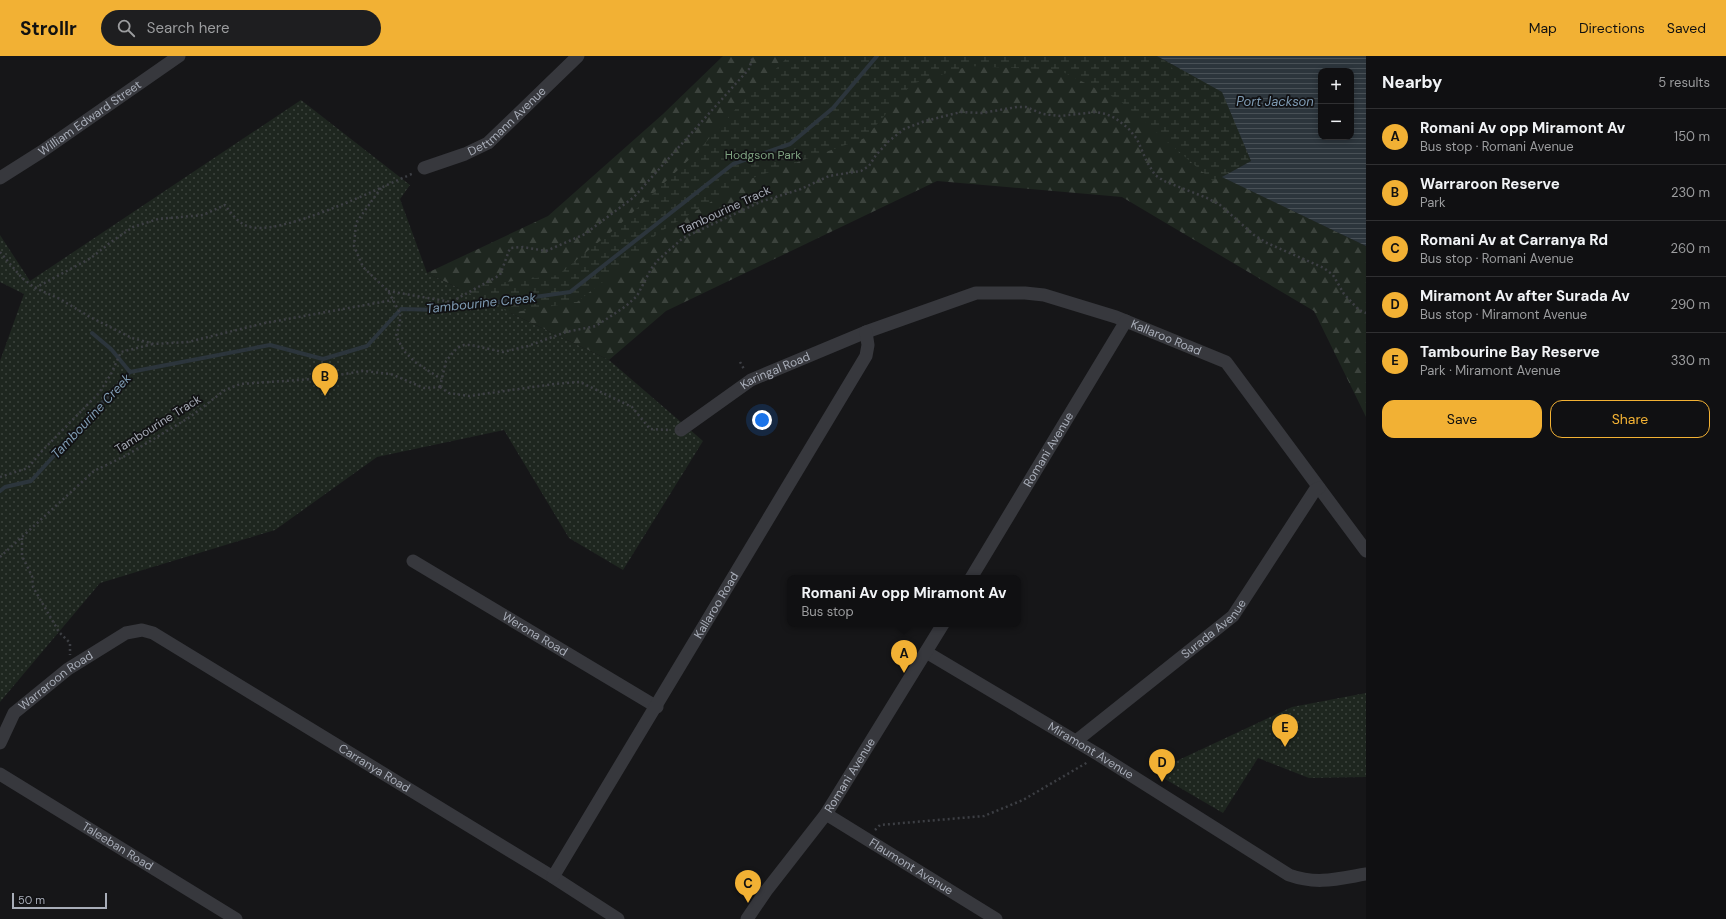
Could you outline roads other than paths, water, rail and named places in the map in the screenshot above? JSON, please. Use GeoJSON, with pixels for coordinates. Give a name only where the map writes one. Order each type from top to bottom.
{"type":"FeatureCollection","features":[{"type":"Feature","properties":{"kind":"street","name":"William Edward Street"},"geometry":{"type":"LineString","coordinates":[[0,178],[41,152],[179,56]]}},
{"type":"Feature","properties":{"kind":"street","name":"Dettmann Avenue"},"geometry":{"type":"LineString","coordinates":[[424,168],[465,154],[488,143],[578,56]]}},
{"type":"Feature","properties":{"kind":"street","name":"Kallaroo Road"},"geometry":{"type":"LineString","coordinates":[[880,327],[967,296],[987,292],[1025,293],[1044,295],[1126,321],[1226,362],[1366,551]]}},
{"type":"Feature","properties":{"kind":"street","name":"Romani Avenue"},"geometry":{"type":"LineString","coordinates":[[973,575],[1126,321]]}},
{"type":"Feature","properties":{"kind":"street","name":"Karingal Road"},"geometry":{"type":"LineString","coordinates":[[681,430],[751,380],[880,327]]}},
{"type":"Feature","properties":{"kind":"street","name":"Kallaroo Road"},"geometry":{"type":"LineString","coordinates":[[553,877],[657,707],[866,356],[868,345],[866,332]]}},
{"type":"Feature","properties":{"kind":"street","name":"Surada Avenue"},"geometry":{"type":"LineString","coordinates":[[1076,741],[1233,616],[1315,490],[1320,488]]}},
{"type":"Feature","properties":{"kind":"street","name":"Werona Road"},"geometry":{"type":"LineString","coordinates":[[413,561],[657,707]]}},
{"type":"Feature","properties":{"kind":"street","name":"Romani Avenue"},"geometry":{"type":"LineString","coordinates":[[747,919],[766,891],[826,814],[941,627]]}},
{"type":"Feature","properties":{"kind":"street","name":"Carranya Road"},"geometry":{"type":"LineString","coordinates":[[126,633],[142,630],[153,633],[553,877],[618,919]]}},
{"type":"Feature","properties":{"kind":"street","name":"Warraroon Road"},"geometry":{"type":"LineString","coordinates":[[0,743],[14,713],[68,669],[126,633]]}},
{"type":"Feature","properties":{"kind":"street","name":"Miramont Avenue"},"geometry":{"type":"LineString","coordinates":[[926,652],[1099,755],[1289,875],[1316,881],[1366,874]]}},
{"type":"Feature","properties":{"kind":"street","name":"Taleeban Road"},"geometry":{"type":"LineString","coordinates":[[0,774],[236,919]]}},
{"type":"Feature","properties":{"kind":"street","name":"Flaumont Avenue"},"geometry":{"type":"LineString","coordinates":[[826,814],[996,919]]}},
{"type":"Feature","properties":{"kind":"water","name":"Port Jackson"},"geometry":{"type":"Polygon","coordinates":[[[1157,56],[1366,56],[1366,246],[1222,177],[1251,161],[1222,92],[1157,56]]]}},
{"type":"Feature","properties":{"kind":"waterway","name":"Tambourine Creek"},"geometry":{"type":"LineString","coordinates":[[0,491],[5,487],[31,481],[130,372],[270,345],[323,359],[367,346],[401,309],[441,310],[570,292],[733,164],[790,144],[833,108],[877,56]]}},
{"type":"Feature","properties":{"kind":"waterway"},"geometry":{"type":"LineString","coordinates":[[92,333],[111,349],[130,372]]}},
{"type":"Feature","properties":{"kind":"place","name":"Warraroon Reserve"},"geometry":{"type":"Point","coordinates":[325,396]}},
{"type":"Feature","properties":{"kind":"place","name":"Romani Av opp Miramont Av"},"geometry":{"type":"Point","coordinates":[904,673]}},
{"type":"Feature","properties":{"kind":"place","name":"Tambourine Bay Reserve"},"geometry":{"type":"Point","coordinates":[1285,747]}},
{"type":"Feature","properties":{"kind":"place","name":"Miramont Av after Surada Av"},"geometry":{"type":"Point","coordinates":[1162,782]}},
{"type":"Feature","properties":{"kind":"place","name":"Romani Av at Carranya Rd"},"geometry":{"type":"Point","coordinates":[748,903]}},
{"type":"Feature","properties":{"kind":"park label","name":"Hodgson Park"},"geometry":{"type":"Point","coordinates":[763,155]}}]}
